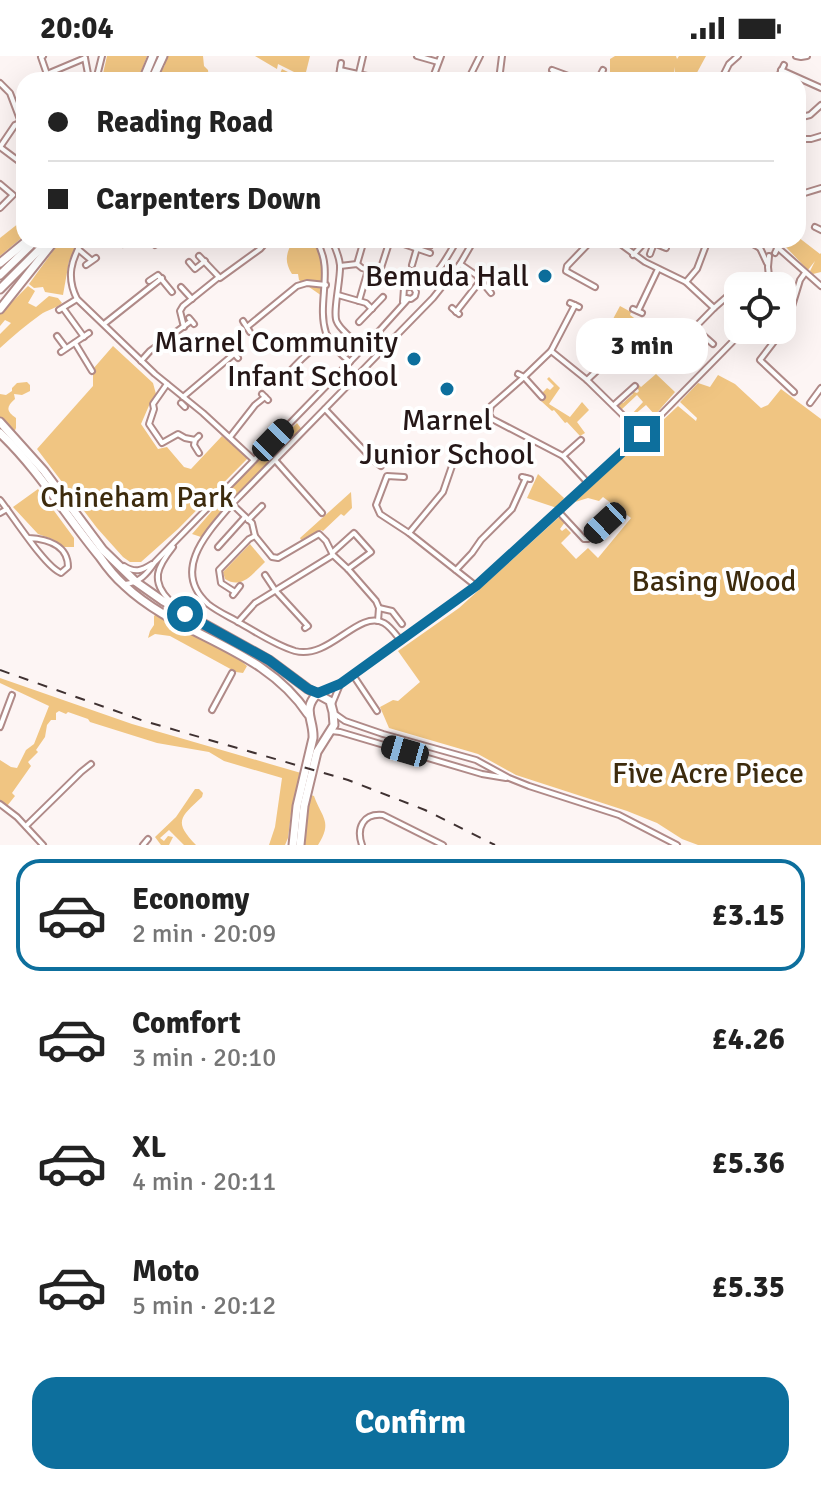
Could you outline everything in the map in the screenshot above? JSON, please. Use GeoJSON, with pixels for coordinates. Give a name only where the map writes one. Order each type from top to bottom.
{"type":"FeatureCollection","features":[{"type":"Feature","properties":{"kind":"highway"},"geometry":{"type":"LineString","coordinates":[[0,263],[18,248]]}},
{"type":"Feature","properties":{"kind":"highway"},"geometry":{"type":"LineString","coordinates":[[0,275],[28,248]]}},
{"type":"Feature","properties":{"kind":"highway"},"geometry":{"type":"LineString","coordinates":[[0,289],[44,248]]}},
{"type":"Feature","properties":{"kind":"highway"},"geometry":{"type":"LineString","coordinates":[[0,309],[46,248]]}},
{"type":"Feature","properties":{"kind":"highway"},"geometry":{"type":"LineString","coordinates":[[0,422],[44,471],[103,550],[136,582],[185,614],[269,660],[308,689],[326,698],[333,708],[334,725],[317,752],[310,776],[300,845]]}},
{"type":"Feature","properties":{"kind":"highway"},"geometry":{"type":"LineString","coordinates":[[0,433],[32,468],[122,584],[153,608],[252,660],[285,685],[308,714],[313,738],[297,806],[293,845]]}},
{"type":"Feature","properties":{"kind":"highway"},"geometry":{"type":"LineString","coordinates":[[139,571],[137,588],[146,597],[203,632],[206,637]]}},
{"type":"Feature","properties":{"kind":"highway"},"geometry":{"type":"LineString","coordinates":[[308,714],[310,704],[318,693]]}},
{"type":"Feature","properties":{"kind":"highway"},"geometry":{"type":"LineString","coordinates":[[313,728],[321,733],[330,732]]}},
{"type":"Feature","properties":{"kind":"street"},"geometry":{"type":"LineString","coordinates":[[417,56],[438,62]]}},
{"type":"Feature","properties":{"kind":"street"},"geometry":{"type":"LineString","coordinates":[[432,72],[441,56]]}},
{"type":"Feature","properties":{"kind":"street"},"geometry":{"type":"LineString","coordinates":[[724,72],[738,56]]}},
{"type":"Feature","properties":{"kind":"street"},"geometry":{"type":"LineString","coordinates":[[796,56],[807,56]]}},
{"type":"Feature","properties":{"kind":"street"},"geometry":{"type":"LineString","coordinates":[[57,72],[84,57]]}},
{"type":"Feature","properties":{"kind":"street"},"geometry":{"type":"LineString","coordinates":[[339,72],[341,63]]}},
{"type":"Feature","properties":{"kind":"street"},"geometry":{"type":"LineString","coordinates":[[552,70],[557,72]]}},
{"type":"Feature","properties":{"kind":"street"},"geometry":{"type":"LineString","coordinates":[[0,83],[10,93],[16,107]]}},
{"type":"Feature","properties":{"kind":"street"},"geometry":{"type":"LineString","coordinates":[[16,124],[1,144],[16,158]]}},
{"type":"Feature","properties":{"kind":"street"},"geometry":{"type":"LineString","coordinates":[[0,184],[13,195],[0,208]]}},
{"type":"Feature","properties":{"kind":"street"},"geometry":{"type":"LineString","coordinates":[[184,327],[180,311],[183,306],[261,248]]}},
{"type":"Feature","properties":{"kind":"street"},"geometry":{"type":"LineString","coordinates":[[320,248],[325,260],[325,326],[330,340],[350,362]]}},
{"type":"Feature","properties":{"kind":"street"},"geometry":{"type":"LineString","coordinates":[[335,248],[340,266],[336,321],[349,336]]}},
{"type":"Feature","properties":{"kind":"street"},"geometry":{"type":"LineString","coordinates":[[357,264],[362,248]]}},
{"type":"Feature","properties":{"kind":"street"},"geometry":{"type":"LineString","coordinates":[[379,274],[388,248]]}},
{"type":"Feature","properties":{"kind":"street"},"geometry":{"type":"LineString","coordinates":[[412,265],[417,248],[430,253]]}},
{"type":"Feature","properties":{"kind":"street"},"geometry":{"type":"LineString","coordinates":[[397,280],[405,296],[413,298],[419,285],[435,273],[452,248]]}},
{"type":"Feature","properties":{"kind":"street"},"geometry":{"type":"LineString","coordinates":[[401,641],[389,626],[378,621],[365,622],[321,649],[298,652],[209,604],[199,592],[193,574],[194,558],[204,538],[232,504],[433,298],[469,248]]}},
{"type":"Feature","properties":{"kind":"street"},"geometry":{"type":"LineString","coordinates":[[584,248],[566,271],[595,287]]}},
{"type":"Feature","properties":{"kind":"street"},"geometry":{"type":"LineString","coordinates":[[625,248],[686,282],[714,308]]}},
{"type":"Feature","properties":{"kind":"street"},"geometry":{"type":"LineString","coordinates":[[633,255],[639,248]]}},
{"type":"Feature","properties":{"kind":"street"},"geometry":{"type":"LineString","coordinates":[[650,254],[652,248]]}},
{"type":"Feature","properties":{"kind":"street"},"geometry":{"type":"LineString","coordinates":[[686,282],[697,269],[705,248]]}},
{"type":"Feature","properties":{"kind":"street"},"geometry":{"type":"LineString","coordinates":[[769,248],[769,272]]}},
{"type":"Feature","properties":{"kind":"street"},"geometry":{"type":"LineString","coordinates":[[769,248],[769,254]]}},
{"type":"Feature","properties":{"kind":"street"},"geometry":{"type":"LineString","coordinates":[[776,248],[821,286]]}},
{"type":"Feature","properties":{"kind":"street"},"geometry":{"type":"LineString","coordinates":[[86,265],[94,259],[78,249],[70,268],[77,299],[183,402],[230,437],[254,460]]}},
{"type":"Feature","properties":{"kind":"street"},"geometry":{"type":"LineString","coordinates":[[769,254],[784,254]]}},
{"type":"Feature","properties":{"kind":"street"},"geometry":{"type":"LineString","coordinates":[[199,256],[219,277]]}},
{"type":"Feature","properties":{"kind":"street"},"geometry":{"type":"LineString","coordinates":[[189,262],[195,269],[205,261]]}},
{"type":"Feature","properties":{"kind":"street"},"geometry":{"type":"LineString","coordinates":[[340,266],[357,264],[410,286],[416,292]]}},
{"type":"Feature","properties":{"kind":"street"},"geometry":{"type":"LineString","coordinates":[[460,264],[481,280],[491,293]]}},
{"type":"Feature","properties":{"kind":"street"},"geometry":{"type":"LineString","coordinates":[[637,311],[658,269]]}},
{"type":"Feature","properties":{"kind":"street"},"geometry":{"type":"LineString","coordinates":[[359,301],[368,270]]}},
{"type":"Feature","properties":{"kind":"street"},"geometry":{"type":"LineString","coordinates":[[794,392],[760,360],[786,326],[805,273]]}},
{"type":"Feature","properties":{"kind":"street"},"geometry":{"type":"LineString","coordinates":[[149,281],[158,275],[172,292]]}},
{"type":"Feature","properties":{"kind":"street"},"geometry":{"type":"LineString","coordinates":[[104,324],[162,278]]}},
{"type":"Feature","properties":{"kind":"street"},"geometry":{"type":"LineString","coordinates":[[456,312],[481,280]]}},
{"type":"Feature","properties":{"kind":"street"},"geometry":{"type":"LineString","coordinates":[[247,327],[297,286],[307,283],[326,285]]}},
{"type":"Feature","properties":{"kind":"street"},"geometry":{"type":"LineString","coordinates":[[410,286],[419,285]]}},
{"type":"Feature","properties":{"kind":"street"},"geometry":{"type":"LineString","coordinates":[[122,584],[136,582],[144,576],[386,325],[410,286]]}},
{"type":"Feature","properties":{"kind":"street"},"geometry":{"type":"LineString","coordinates":[[181,287],[192,299]]}},
{"type":"Feature","properties":{"kind":"street"},"geometry":{"type":"LineString","coordinates":[[338,295],[366,303],[372,309]]}},
{"type":"Feature","properties":{"kind":"street"},"geometry":{"type":"LineString","coordinates":[[359,322],[383,297]]}},
{"type":"Feature","properties":{"kind":"street"},"geometry":{"type":"LineString","coordinates":[[77,299],[61,309],[84,337]]}},
{"type":"Feature","properties":{"kind":"street"},"geometry":{"type":"LineString","coordinates":[[658,365],[724,299]]}},
{"type":"Feature","properties":{"kind":"street"},"geometry":{"type":"LineString","coordinates":[[575,305],[551,351],[491,406],[490,416],[494,421],[563,456],[588,483]]}},
{"type":"Feature","properties":{"kind":"street"},"geometry":{"type":"LineString","coordinates":[[141,361],[191,321]]}},
{"type":"Feature","properties":{"kind":"street"},"geometry":{"type":"LineString","coordinates":[[243,321],[250,332]]}},
{"type":"Feature","properties":{"kind":"street"},"geometry":{"type":"LineString","coordinates":[[695,328],[713,344]]}},
{"type":"Feature","properties":{"kind":"street"},"geometry":{"type":"LineString","coordinates":[[57,336],[64,350],[89,333]]}},
{"type":"Feature","properties":{"kind":"street"},"geometry":{"type":"LineString","coordinates":[[279,382],[316,346],[330,340]]}},
{"type":"Feature","properties":{"kind":"street"},"geometry":{"type":"LineString","coordinates":[[75,343],[90,369],[81,371]]}},
{"type":"Feature","properties":{"kind":"street"},"geometry":{"type":"LineString","coordinates":[[587,380],[620,349],[615,343]]}},
{"type":"Feature","properties":{"kind":"street"},"geometry":{"type":"LineString","coordinates":[[318,693],[340,684],[476,586],[642,434],[730,344]]}},
{"type":"Feature","properties":{"kind":"street"},"geometry":{"type":"LineString","coordinates":[[551,351],[587,380],[642,434]]}},
{"type":"Feature","properties":{"kind":"street"},"geometry":{"type":"LineString","coordinates":[[183,402],[235,354]]}},
{"type":"Feature","properties":{"kind":"street"},"geometry":{"type":"LineString","coordinates":[[518,374],[542,397]]}},
{"type":"Feature","properties":{"kind":"street"},"geometry":{"type":"LineString","coordinates":[[167,384],[153,404],[150,427],[162,443],[178,434],[185,438],[197,438],[194,448],[199,453]]}},
{"type":"Feature","properties":{"kind":"street"},"geometry":{"type":"LineString","coordinates":[[810,403],[821,388]]}},
{"type":"Feature","properties":{"kind":"street"},"geometry":{"type":"LineString","coordinates":[[614,405],[635,389]]}},
{"type":"Feature","properties":{"kind":"street"},"geometry":{"type":"LineString","coordinates":[[230,437],[265,397]]}},
{"type":"Feature","properties":{"kind":"street"},"geometry":{"type":"LineString","coordinates":[[325,409],[382,467]]}},
{"type":"Feature","properties":{"kind":"street"},"geometry":{"type":"LineString","coordinates":[[563,456],[581,440]]}},
{"type":"Feature","properties":{"kind":"street"},"geometry":{"type":"LineString","coordinates":[[275,460],[323,513]]}},
{"type":"Feature","properties":{"kind":"street"},"geometry":{"type":"LineString","coordinates":[[409,533],[443,492],[454,463]]}},
{"type":"Feature","properties":{"kind":"street"},"geometry":{"type":"LineString","coordinates":[[404,477],[387,476],[376,505],[380,514],[476,586]]}},
{"type":"Feature","properties":{"kind":"street"},"geometry":{"type":"LineString","coordinates":[[456,570],[512,509],[526,478]]}},
{"type":"Feature","properties":{"kind":"street"},"geometry":{"type":"LineString","coordinates":[[0,500],[35,547],[55,571],[61,573],[68,567],[65,554],[48,540],[29,538]]}},
{"type":"Feature","properties":{"kind":"street"},"geometry":{"type":"LineString","coordinates":[[232,504],[252,523],[254,534],[272,557],[278,558],[319,534],[376,601],[378,621]]}},
{"type":"Feature","properties":{"kind":"street"},"geometry":{"type":"LineString","coordinates":[[218,547],[262,506]]}},
{"type":"Feature","properties":{"kind":"street"},"geometry":{"type":"LineString","coordinates":[[0,513],[7,509]]}},
{"type":"Feature","properties":{"kind":"street"},"geometry":{"type":"LineString","coordinates":[[558,511],[584,539],[588,539],[620,510]]}},
{"type":"Feature","properties":{"kind":"street"},"geometry":{"type":"LineString","coordinates":[[238,622],[255,603],[333,554],[354,533],[371,552],[348,569]]}},
{"type":"Feature","properties":{"kind":"street"},"geometry":{"type":"LineString","coordinates":[[240,586],[234,594],[221,583],[219,570],[254,534]]}},
{"type":"Feature","properties":{"kind":"street"},"geometry":{"type":"LineString","coordinates":[[178,538],[161,563],[157,583],[164,595],[185,614]]}},
{"type":"Feature","properties":{"kind":"street"},"geometry":{"type":"LineString","coordinates":[[35,547],[40,539]]}},
{"type":"Feature","properties":{"kind":"street"},"geometry":{"type":"LineString","coordinates":[[103,550],[129,570],[139,571],[155,562]]}},
{"type":"Feature","properties":{"kind":"street"},"geometry":{"type":"LineString","coordinates":[[265,575],[308,626],[305,628]]}},
{"type":"Feature","properties":{"kind":"street"},"geometry":{"type":"LineString","coordinates":[[379,608],[392,611],[402,625]]}},
{"type":"Feature","properties":{"kind":"street"},"geometry":{"type":"LineString","coordinates":[[212,710],[232,673]]}},
{"type":"Feature","properties":{"kind":"street"},"geometry":{"type":"LineString","coordinates":[[353,675],[377,711]]}},
{"type":"Feature","properties":{"kind":"street"},"geometry":{"type":"LineString","coordinates":[[340,684],[333,708],[337,717],[476,760],[509,778],[619,815],[677,845]]}},
{"type":"Feature","properties":{"kind":"street"},"geometry":{"type":"LineString","coordinates":[[0,727],[12,695]]}},
{"type":"Feature","properties":{"kind":"street"},"geometry":{"type":"LineString","coordinates":[[330,732],[340,732],[482,774],[509,778]]}},
{"type":"Feature","properties":{"kind":"street"},"geometry":{"type":"LineString","coordinates":[[26,826],[91,764]]}},
{"type":"Feature","properties":{"kind":"street"},"geometry":{"type":"LineString","coordinates":[[0,804],[43,845]]}},
{"type":"Feature","properties":{"kind":"street"},"geometry":{"type":"LineString","coordinates":[[362,845],[360,824],[373,815],[383,815],[443,845]]}},
{"type":"Feature","properties":{"kind":"street"},"geometry":{"type":"LineString","coordinates":[[143,845],[148,839]]}},
{"type":"Feature","properties":{"kind":"green space"},"geometry":{"type":"Polygon","coordinates":[[[107,56],[147,56],[141,72],[103,72],[107,56]]]}},
{"type":"Feature","properties":{"kind":"green space"},"geometry":{"type":"Polygon","coordinates":[[[165,56],[203,56],[208,72],[161,72],[165,56]]]}},
{"type":"Feature","properties":{"kind":"green space"},"geometry":{"type":"Polygon","coordinates":[[[255,56],[310,56],[306,72],[294,72],[278,64],[277,69],[255,56]]]}},
{"type":"Feature","properties":{"kind":"green space"},"geometry":{"type":"Polygon","coordinates":[[[615,56],[676,56],[677,59],[679,56],[706,56],[697,72],[675,72],[675,67],[674,72],[610,72],[610,59],[615,56]]]}},
{"type":"Feature","properties":{"kind":"green space"},"geometry":{"type":"Polygon","coordinates":[[[16,225],[16,243],[0,256],[0,238],[16,225]]]}},
{"type":"Feature","properties":{"kind":"green space"},"geometry":{"type":"Polygon","coordinates":[[[806,243],[821,253],[821,272],[813,274],[810,271],[815,261],[808,270],[787,248],[806,248],[806,243]]]}},
{"type":"Feature","properties":{"kind":"green space"},"geometry":{"type":"Polygon","coordinates":[[[55,248],[76,248],[69,261],[63,295],[45,292],[43,287],[34,288],[29,284],[55,248]]]}},
{"type":"Feature","properties":{"kind":"green space"},"geometry":{"type":"Polygon","coordinates":[[[319,248],[322,257],[322,296],[299,280],[298,274],[292,274],[287,257],[289,249],[319,248]]]}},
{"type":"Feature","properties":{"kind":"green space"},"geometry":{"type":"Polygon","coordinates":[[[28,286],[35,291],[28,303],[36,307],[49,296],[58,298],[62,303],[40,315],[0,348],[0,334],[11,323],[5,320],[0,326],[0,314],[28,286]]]}},
{"type":"Feature","properties":{"kind":"green space"},"geometry":{"type":"Polygon","coordinates":[[[620,306],[637,320],[622,329],[624,334],[621,336],[612,328],[587,351],[584,349],[585,344],[613,319],[620,306]]]}},
{"type":"Feature","properties":{"kind":"green space","name":"Chineham Park"},"geometry":{"type":"Polygon","coordinates":[[[113,346],[153,383],[156,394],[141,424],[158,449],[167,447],[184,467],[191,469],[222,436],[248,458],[141,562],[130,562],[123,557],[37,449],[93,386],[93,369],[113,346]]]}},
{"type":"Feature","properties":{"kind":"green space"},"geometry":{"type":"Polygon","coordinates":[[[656,374],[675,392],[655,415],[646,405],[632,414],[643,402],[637,395],[621,410],[619,408],[619,402],[623,403],[633,394],[631,391],[637,393],[639,385],[641,387],[656,374]]]}},
{"type":"Feature","properties":{"kind":"green space"},"geometry":{"type":"Polygon","coordinates":[[[718,375],[735,384],[761,408],[768,405],[781,389],[821,419],[821,845],[698,845],[627,811],[516,775],[478,754],[389,728],[380,707],[393,700],[398,701],[420,682],[398,651],[459,608],[558,518],[565,522],[560,529],[566,528],[571,533],[561,543],[576,559],[588,548],[598,558],[631,518],[603,497],[599,501],[588,498],[575,502],[678,406],[696,421],[697,418],[680,402],[698,383],[710,387],[718,375]]]}},
{"type":"Feature","properties":{"kind":"green space"},"geometry":{"type":"Polygon","coordinates":[[[549,377],[560,388],[549,404],[570,417],[582,402],[589,410],[577,422],[585,433],[580,436],[541,401],[545,397],[542,393],[554,386],[547,379],[549,377]]]}},
{"type":"Feature","properties":{"kind":"green space"},"geometry":{"type":"Polygon","coordinates":[[[27,382],[30,391],[22,395],[14,394],[15,399],[9,407],[16,418],[14,433],[0,417],[0,394],[6,395],[17,383],[27,382]]]}},
{"type":"Feature","properties":{"kind":"green space"},"geometry":{"type":"Polygon","coordinates":[[[297,423],[303,431],[204,538],[192,534],[238,481],[297,423]]]}},
{"type":"Feature","properties":{"kind":"green space"},"geometry":{"type":"Polygon","coordinates":[[[538,474],[564,498],[557,508],[527,498],[538,474]]]}},
{"type":"Feature","properties":{"kind":"green space"},"geometry":{"type":"Polygon","coordinates":[[[38,489],[74,538],[74,547],[64,547],[38,534],[13,507],[38,489]]]}},
{"type":"Feature","properties":{"kind":"green space"},"geometry":{"type":"Polygon","coordinates":[[[351,492],[352,508],[344,516],[341,514],[323,531],[301,540],[300,538],[351,492]]]}},
{"type":"Feature","properties":{"kind":"green space"},"geometry":{"type":"Polygon","coordinates":[[[250,544],[265,562],[242,581],[237,583],[225,579],[223,572],[250,544]]]}},
{"type":"Feature","properties":{"kind":"green space"},"geometry":{"type":"Polygon","coordinates":[[[156,614],[235,656],[247,666],[243,673],[170,636],[155,634],[148,638],[156,614]]]}},
{"type":"Feature","properties":{"kind":"green space"},"geometry":{"type":"Polygon","coordinates":[[[0,678],[132,724],[301,773],[285,845],[269,845],[275,827],[282,778],[224,761],[209,752],[157,743],[68,712],[59,711],[56,720],[51,720],[47,725],[45,737],[36,750],[38,752],[28,762],[31,766],[12,793],[15,796],[7,806],[0,800],[0,760],[17,768],[26,750],[34,744],[49,706],[0,683],[0,678]]]}},
{"type":"Feature","properties":{"kind":"green space"},"geometry":{"type":"Polygon","coordinates":[[[195,789],[203,793],[202,797],[184,815],[182,825],[196,845],[184,845],[169,830],[160,838],[164,841],[168,836],[173,837],[169,845],[161,845],[155,837],[176,817],[195,789]]]}},
{"type":"Feature","properties":{"kind":"green space"},"geometry":{"type":"Polygon","coordinates":[[[311,795],[323,815],[325,831],[318,845],[304,845],[308,801],[311,795]]]}},
{"type":"Feature","properties":{"kind":"railway"},"geometry":{"type":"LineString","coordinates":[[0,670],[144,721],[348,780],[425,810],[495,845]]}},
{"type":"Feature","properties":{"kind":"place","name":"Bemuda Hall"},"geometry":{"type":"Point","coordinates":[545,276]}},
{"type":"Feature","properties":{"kind":"place","name":"Marnel Community Infant School"},"geometry":{"type":"Point","coordinates":[414,359]}},
{"type":"Feature","properties":{"kind":"place","name":"Marnel Junior School"},"geometry":{"type":"Point","coordinates":[447,389]}},
{"type":"Feature","properties":{"kind":"route"},"geometry":{"type":"LineString","coordinates":[[185,614],[269,660],[308,689],[318,693],[328,690],[476,586],[642,434]]}},
{"type":"Feature","properties":{"kind":"park label","name":"Basing Wood"},"geometry":{"type":"Point","coordinates":[714,581]}},
{"type":"Feature","properties":{"kind":"park label","name":"Five Acre Piece"},"geometry":{"type":"Point","coordinates":[708,773]}}]}
